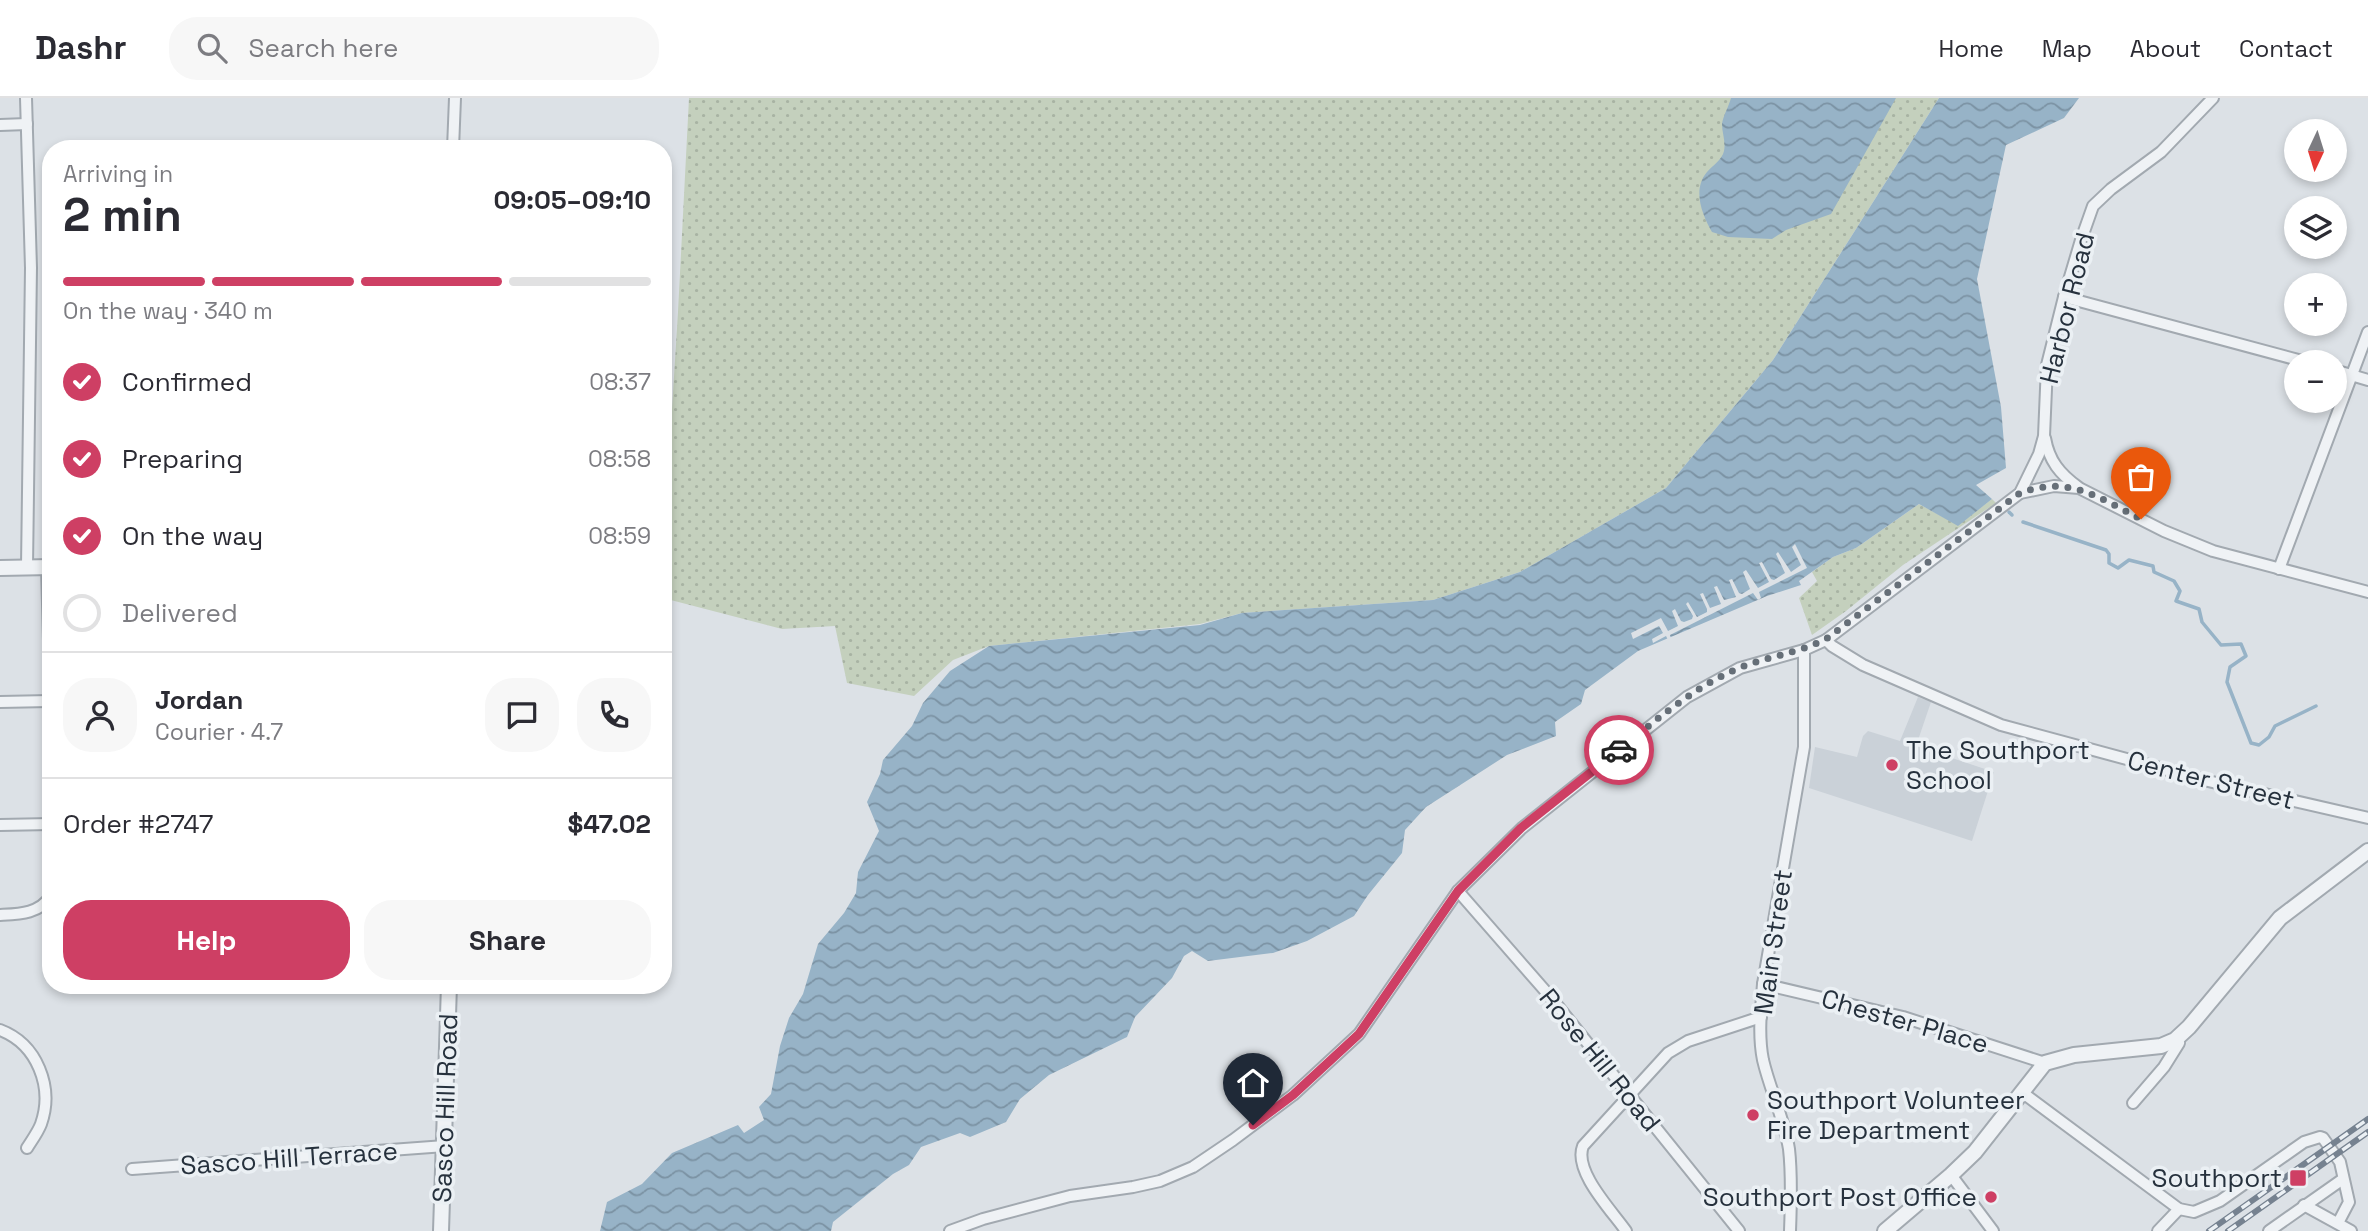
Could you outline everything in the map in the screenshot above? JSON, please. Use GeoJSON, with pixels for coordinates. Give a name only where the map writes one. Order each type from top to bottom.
{"type":"FeatureCollection","features":[{"type":"Feature","properties":{"kind":"street"},"geometry":{"type":"LineString","coordinates":[[26,98],[31,268],[27,567]]}},
{"type":"Feature","properties":{"kind":"street"},"geometry":{"type":"LineString","coordinates":[[453,140],[455,98]]}},
{"type":"Feature","properties":{"kind":"street","name":"Harbor Road"},"geometry":{"type":"LineString","coordinates":[[950,1231],[1070,1196],[1160,1181],[1193,1167],[1233,1140],[1293,1095],[1359,1034],[1458,891],[1521,828],[1687,697],[1740,668],[1804,650],[1826,639],[2020,493],[2045,436],[2047,365],[2064,297],[2094,206],[2111,188],[2161,152],[2213,98]]}},
{"type":"Feature","properties":{"kind":"street"},"geometry":{"type":"LineString","coordinates":[[0,124],[27,124]]}},
{"type":"Feature","properties":{"kind":"street"},"geometry":{"type":"LineString","coordinates":[[2064,297],[2284,356]]}},
{"type":"Feature","properties":{"kind":"street"},"geometry":{"type":"LineString","coordinates":[[2279,569],[2368,332]]}},
{"type":"Feature","properties":{"kind":"street"},"geometry":{"type":"LineString","coordinates":[[2347,373],[2368,380]]}},
{"type":"Feature","properties":{"kind":"street"},"geometry":{"type":"LineString","coordinates":[[2045,436],[2047,449],[2056,467],[2079,488],[2164,531],[2213,551],[2368,592]]}},
{"type":"Feature","properties":{"kind":"street"},"geometry":{"type":"LineString","coordinates":[[2020,493],[2054,486],[2079,488]]}},
{"type":"Feature","properties":{"kind":"street"},"geometry":{"type":"LineString","coordinates":[[0,568],[42,567]]}},
{"type":"Feature","properties":{"kind":"street","name":"Center Street"},"geometry":{"type":"LineString","coordinates":[[1826,639],[1832,646],[1863,665],[2001,725],[2208,781],[2368,818]]}},
{"type":"Feature","properties":{"kind":"street","name":"Main Street"},"geometry":{"type":"LineString","coordinates":[[1790,1231],[1789,1150],[1760,1043],[1763,984],[1804,747],[1804,650]]}},
{"type":"Feature","properties":{"kind":"street"},"geometry":{"type":"LineString","coordinates":[[0,702],[42,701]]}},
{"type":"Feature","properties":{"kind":"street"},"geometry":{"type":"LineString","coordinates":[[0,825],[42,824]]}},
{"type":"Feature","properties":{"kind":"street"},"geometry":{"type":"LineString","coordinates":[[1885,1231],[1975,1152],[2046,1063],[2074,1055],[2161,1046],[2175,1040],[2189,1027],[2280,918],[2368,851]]}},
{"type":"Feature","properties":{"kind":"street","name":"Rose Hill Road"},"geometry":{"type":"LineString","coordinates":[[1458,891],[1548,994],[1739,1231]]}},
{"type":"Feature","properties":{"kind":"street"},"geometry":{"type":"LineString","coordinates":[[0,915],[23,914],[42,904]]}},
{"type":"Feature","properties":{"kind":"street","name":"Chester Place"},"geometry":{"type":"LineString","coordinates":[[1763,984],[1903,1017],[2046,1063]]}},
{"type":"Feature","properties":{"kind":"street","name":"Sasco Hill Road"},"geometry":{"type":"LineString","coordinates":[[441,1231],[449,994]]}},
{"type":"Feature","properties":{"kind":"street"},"geometry":{"type":"LineString","coordinates":[[1626,1231],[1586,1174],[1581,1162],[1583,1146],[1668,1053],[1688,1041],[1761,1017]]}},
{"type":"Feature","properties":{"kind":"street"},"geometry":{"type":"LineString","coordinates":[[0,1030],[26,1047],[41,1068],[46,1095],[41,1124],[27,1148]]}},
{"type":"Feature","properties":{"kind":"street"},"geometry":{"type":"LineString","coordinates":[[2133,1103],[2164,1067],[2179,1043],[2175,1040]]}},
{"type":"Feature","properties":{"kind":"street"},"geometry":{"type":"LineString","coordinates":[[2023,1093],[2179,1209],[2194,1212],[2220,1201],[2304,1142],[2323,1138],[2340,1161],[2349,1202],[2338,1223]]}},
{"type":"Feature","properties":{"kind":"street","name":"Sasco Hill Terrace"},"geometry":{"type":"LineString","coordinates":[[132,1170],[445,1146]]}},
{"type":"Feature","properties":{"kind":"street"},"geometry":{"type":"LineString","coordinates":[[1951,1175],[1993,1231]]}},
{"type":"Feature","properties":{"kind":"street"},"geometry":{"type":"LineString","coordinates":[[2269,1231],[2343,1179]]}},
{"type":"Feature","properties":{"kind":"street"},"geometry":{"type":"LineString","coordinates":[[2304,1205],[2351,1231]]}},
{"type":"Feature","properties":{"kind":"street"},"geometry":{"type":"LineString","coordinates":[[2158,1231],[2179,1209]]}},
{"type":"Feature","properties":{"kind":"shaded area","name":"The Southport School"},"geometry":{"type":"Polygon","coordinates":[[[1918,697],[1931,702],[1916,746],[1994,772],[1972,841],[1809,788],[1815,747],[1857,757],[1863,736],[1868,731],[1900,741],[1918,697]]]}},
{"type":"Feature","properties":{"kind":"green space"},"geometry":{"type":"Polygon","coordinates":[[[689,98],[1939,98],[1773,360],[1666,488],[1520,572],[1433,600],[1242,613],[1200,624],[989,646],[953,660],[914,696],[847,683],[835,626],[782,629],[672,600],[672,409],[689,98]]]}},
{"type":"Feature","properties":{"kind":"green space"},"geometry":{"type":"Polygon","coordinates":[[[1992,499],[1996,503],[1903,565],[1812,635],[1799,598],[1817,581],[1812,572],[1833,557],[1856,548],[1919,504],[1958,525],[1992,499]]]}},
{"type":"Feature","properties":{"kind":"water"},"geometry":{"type":"Polygon","coordinates":[[[1731,98],[1896,98],[1831,214],[1786,230],[1772,239],[1728,237],[1712,232],[1702,210],[1700,186],[1707,172],[1723,154],[1725,144],[1722,124],[1731,98]]]}},
{"type":"Feature","properties":{"kind":"water"},"geometry":{"type":"Polygon","coordinates":[[[1939,98],[2079,98],[2064,118],[2006,145],[1977,279],[2001,407],[2006,468],[1976,485],[1992,499],[1958,526],[1919,504],[1856,548],[1833,557],[1799,581],[1801,585],[1767,596],[1638,651],[1585,690],[1581,704],[1555,722],[1556,736],[1507,755],[1426,807],[1405,830],[1402,853],[1354,916],[1307,941],[1273,953],[1208,961],[1192,951],[1184,956],[1172,978],[1135,1017],[1127,1037],[1049,1075],[1020,1099],[1006,1122],[970,1137],[960,1133],[921,1147],[909,1165],[893,1174],[833,1222],[831,1231],[600,1231],[607,1202],[642,1184],[672,1153],[738,1125],[744,1133],[764,1120],[759,1107],[771,1094],[780,1046],[789,1018],[803,994],[818,944],[844,913],[856,893],[858,872],[879,831],[867,802],[880,774],[883,760],[912,726],[923,703],[950,671],[989,646],[1200,625],[1242,613],[1433,600],[1520,572],[1666,488],[1773,360],[1939,98]]]}},
{"type":"Feature","properties":{"kind":"pier"},"geometry":{"type":"Polygon","coordinates":[[[1795,544],[1807,568],[1759,592],[1761,598],[1758,600],[1753,593],[1670,635],[1671,640],[1666,636],[1653,643],[1652,639],[1663,633],[1659,626],[1633,639],[1631,633],[1661,618],[1668,631],[1678,626],[1672,611],[1675,609],[1681,621],[1692,619],[1686,604],[1688,602],[1697,617],[1707,612],[1700,594],[1703,593],[1710,608],[1721,604],[1714,587],[1717,586],[1724,600],[1736,597],[1729,580],[1732,579],[1742,594],[1750,589],[1743,572],[1746,570],[1758,588],[1769,582],[1759,563],[1762,562],[1774,580],[1785,573],[1776,554],[1778,552],[1791,572],[1801,565],[1792,547],[1795,544]]]}},
{"type":"Feature","properties":{"kind":"waterway"},"geometry":{"type":"LineString","coordinates":[[2009,512],[2012,515]]}},
{"type":"Feature","properties":{"kind":"waterway"},"geometry":{"type":"LineString","coordinates":[[2023,522],[2106,550],[2109,563],[2118,568],[2129,560],[2153,566],[2154,572],[2174,581],[2180,591],[2176,601],[2199,609],[2202,622],[2221,645],[2241,644],[2246,656],[2230,667],[2227,682],[2251,743],[2259,745],[2269,737],[2275,726],[2316,706]]}},
{"type":"Feature","properties":{"kind":"railway"},"geometry":{"type":"LineString","coordinates":[[2209,1231],[2368,1119]]}},
{"type":"Feature","properties":{"kind":"railway"},"geometry":{"type":"LineString","coordinates":[[2228,1231],[2368,1132]]}},
{"type":"Feature","properties":{"kind":"way so far"},"geometry":{"type":"LineString","coordinates":[[1619,750],[1687,697],[1740,668],[1804,650],[1826,639],[2020,493],[2030,489],[2065,485],[2079,488],[2141,519]]}},
{"type":"Feature","properties":{"kind":"place","name":"The Southport School"},"geometry":{"type":"Point","coordinates":[1892,765]}},
{"type":"Feature","properties":{"kind":"place","name":"Southport Volunteer Fire Department"},"geometry":{"type":"Point","coordinates":[1753,1115]}},
{"type":"Feature","properties":{"kind":"place","name":"Southport"},"geometry":{"type":"Point","coordinates":[2298,1178]}},
{"type":"Feature","properties":{"kind":"place","name":"Southport Post Office"},"geometry":{"type":"Point","coordinates":[1991,1197]}},
{"type":"Feature","properties":{"kind":"route"},"geometry":{"type":"LineString","coordinates":[[1253,1125],[1293,1095],[1359,1034],[1458,891],[1521,828],[1619,750]]}}]}
